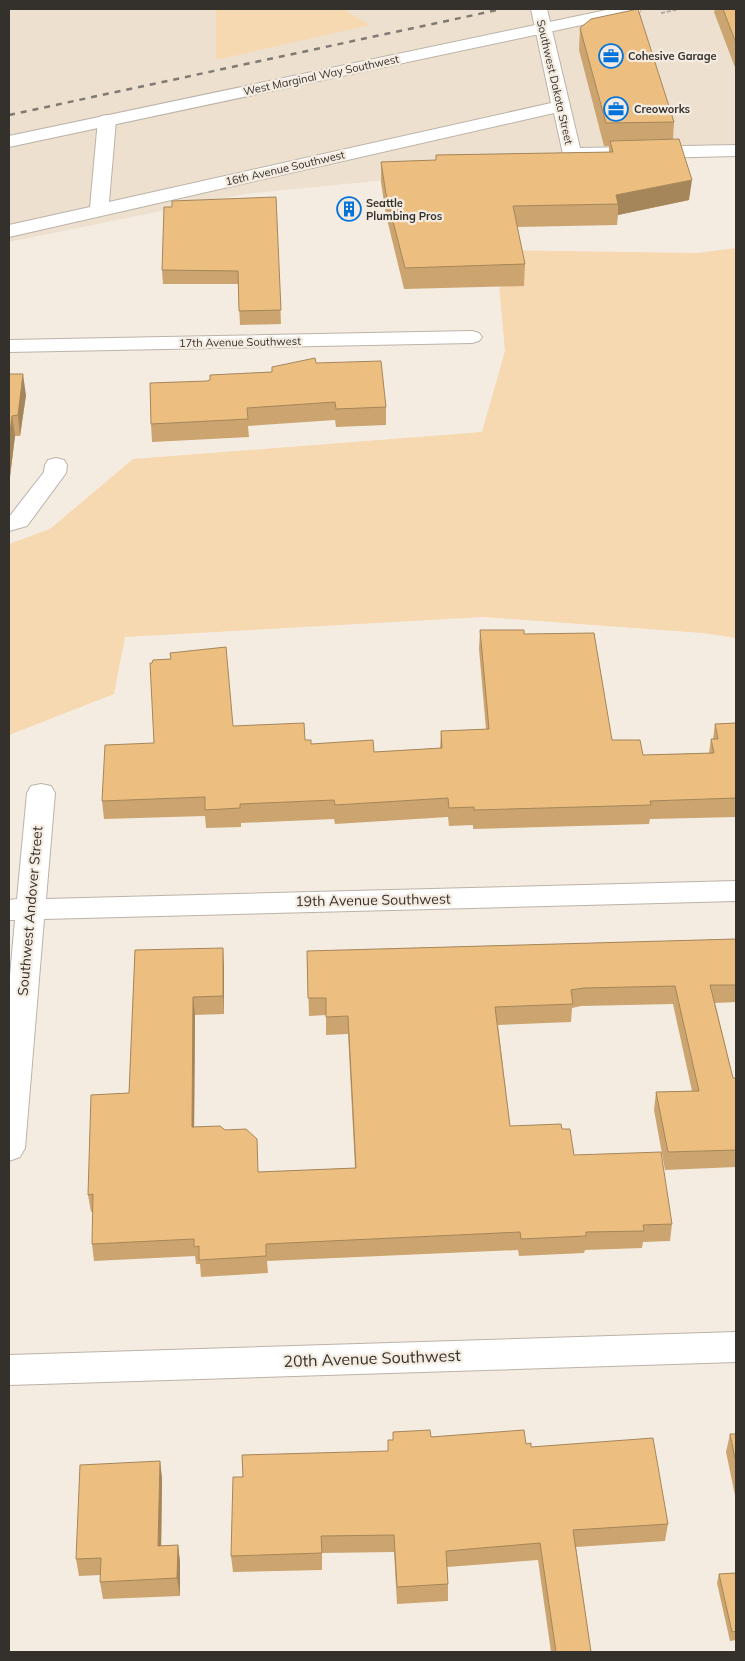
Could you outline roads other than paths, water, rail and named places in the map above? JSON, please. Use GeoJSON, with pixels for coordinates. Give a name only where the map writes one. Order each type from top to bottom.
{"type":"FeatureCollection","features":[{"type":"Feature","properties":{"kind":"street","name":"Southwest Dakota Street"},"geometry":{"type":"LineString","coordinates":[[539,9],[572,154],[736,151]]}},
{"type":"Feature","properties":{"kind":"street","name":"West Marginal Way Southwest"},"geometry":{"type":"LineString","coordinates":[[9,142],[633,9]]}},
{"type":"Feature","properties":{"kind":"street","name":"16th Avenue Southwest"},"geometry":{"type":"LineString","coordinates":[[9,231],[560,106]]}},
{"type":"Feature","properties":{"kind":"street"},"geometry":{"type":"LineString","coordinates":[[99,210],[107,120]]}},
{"type":"Feature","properties":{"kind":"street","name":"17th Avenue Southwest"},"geometry":{"type":"LineString","coordinates":[[9,346],[472,337]]}},
{"type":"Feature","properties":{"kind":"street"},"geometry":{"type":"LineString","coordinates":[[14,522],[55,473],[56,465]]}},
{"type":"Feature","properties":{"kind":"street","name":"Southwest Andover Street"},"geometry":{"type":"LineString","coordinates":[[9,1148],[20,909],[41,793]]}},
{"type":"Feature","properties":{"kind":"street","name":"19th Avenue Southwest"},"geometry":{"type":"LineString","coordinates":[[20,909],[736,891]]}},
{"type":"Feature","properties":{"kind":"street","name":"20th Avenue Southwest"},"geometry":{"type":"LineString","coordinates":[[9,1370],[736,1347]]}},
{"type":"Feature","properties":{"kind":"railway"},"geometry":{"type":"LineString","coordinates":[[9,115],[502,9]]}},
{"type":"Feature","properties":{"kind":"place","name":"Cohesive Garage"},"geometry":{"type":"Point","coordinates":[611,56]}},
{"type":"Feature","properties":{"kind":"place","name":"Creoworks"},"geometry":{"type":"Point","coordinates":[616,109]}},
{"type":"Feature","properties":{"kind":"place","name":"Seattle Plumbing Pros"},"geometry":{"type":"Point","coordinates":[349,209]}}]}
